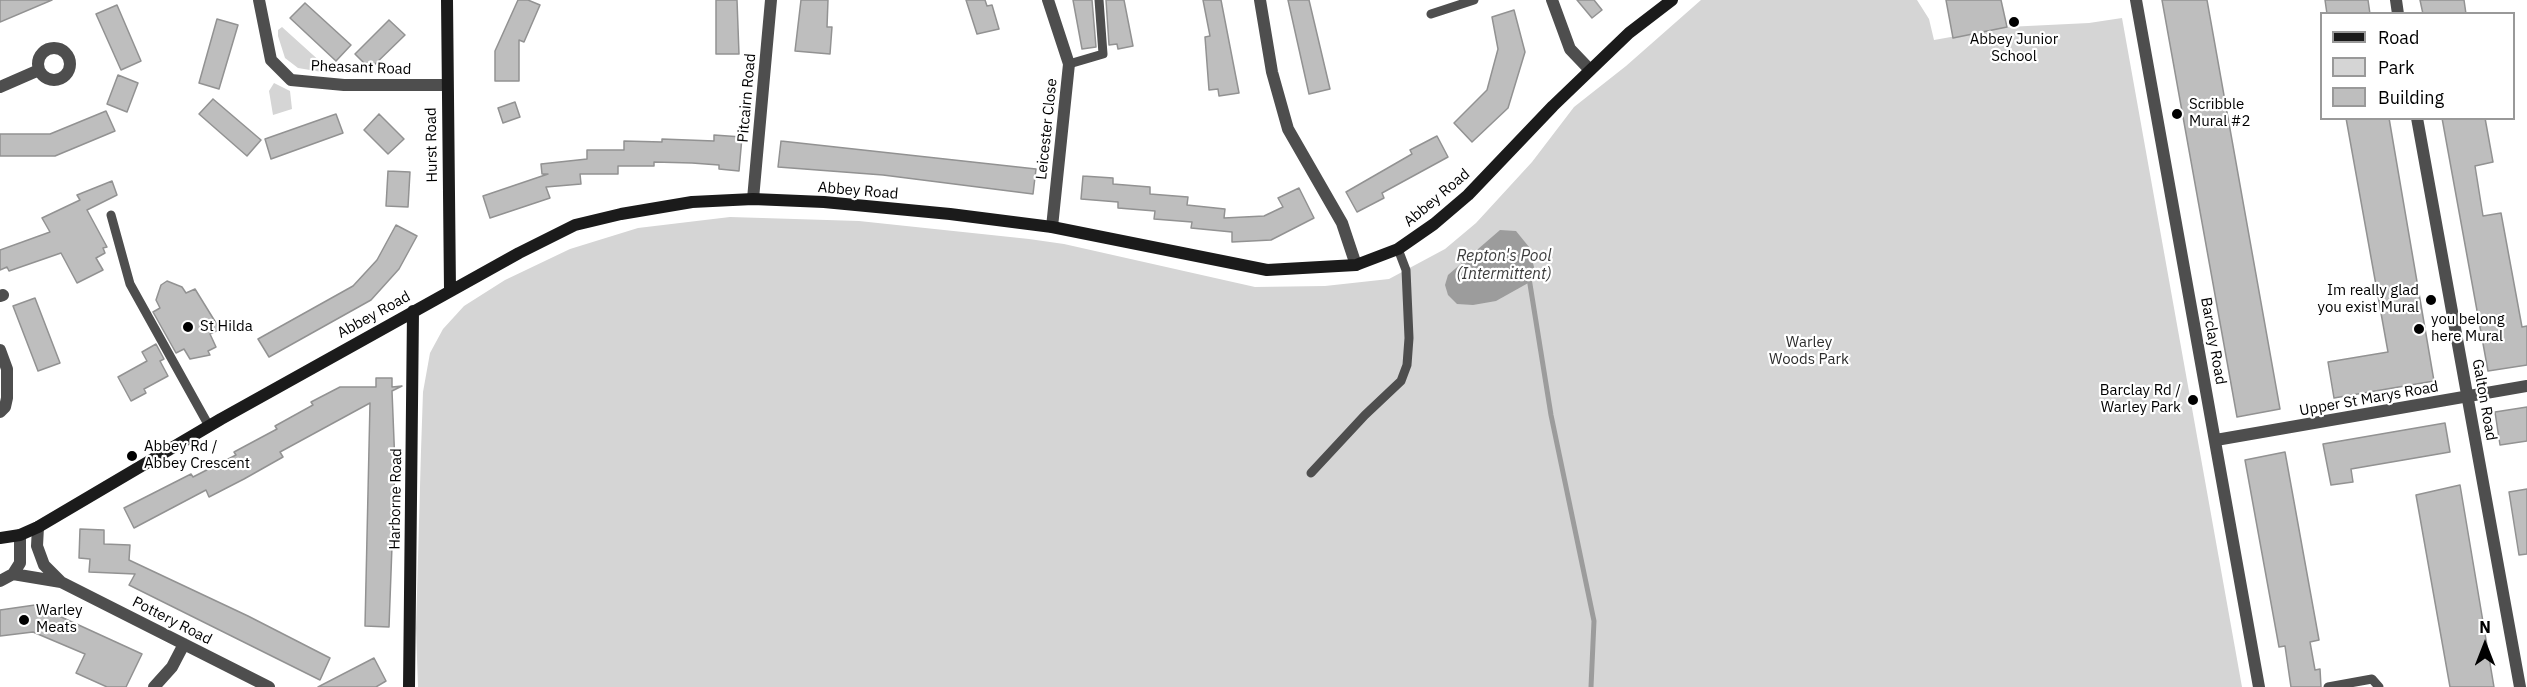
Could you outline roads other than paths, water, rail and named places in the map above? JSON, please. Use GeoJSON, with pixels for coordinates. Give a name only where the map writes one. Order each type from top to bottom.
{"type":"FeatureCollection","features":[{"type":"Feature","properties":{"kind":"street","name":"Pheasant Road"},"geometry":{"type":"LineString","coordinates":[[259,0],[271,60],[291,80],[344,85],[446,85]]}},
{"type":"Feature","properties":{"kind":"street","name":"Hurst Road"},"geometry":{"type":"LineString","coordinates":[[447,0],[446,85],[450,290]]}},
{"type":"Feature","properties":{"kind":"street","name":"Pitcairn Road"},"geometry":{"type":"LineString","coordinates":[[753,199],[771,0]]}},
{"type":"Feature","properties":{"kind":"street","name":"Leicester Close"},"geometry":{"type":"LineString","coordinates":[[1048,0],[1069,64],[1052,227]]}},
{"type":"Feature","properties":{"kind":"street"},"geometry":{"type":"LineString","coordinates":[[1260,0],[1272,72],[1288,129],[1342,223],[1356,265]]}},
{"type":"Feature","properties":{"kind":"street"},"geometry":{"type":"LineString","coordinates":[[1552,0],[1570,49],[1590,70]]}},
{"type":"Feature","properties":{"kind":"street","name":"Abbey Road"},"geometry":{"type":"LineString","coordinates":[[20,535],[38,527],[209,426],[450,290],[575,225],[621,214],[692,202],[753,199],[950,214],[1052,227],[1267,270],[1356,265],[1398,249],[1434,224],[1468,195],[1629,33],[1672,0]]}},
{"type":"Feature","properties":{"kind":"street","name":"Barclay Road"},"geometry":{"type":"LineString","coordinates":[[2136,0],[2259,687]]}},
{"type":"Feature","properties":{"kind":"street"},"geometry":{"type":"LineString","coordinates":[[0,87],[39,70]]}},
{"type":"Feature","properties":{"kind":"street","name":"Galton Road"},"geometry":{"type":"LineString","coordinates":[[2417,120],[2520,687]]}},
{"type":"Feature","properties":{"kind":"street","name":"Harborne Road"},"geometry":{"type":"LineString","coordinates":[[409,687],[412,311]]}},
{"type":"Feature","properties":{"kind":"street"},"geometry":{"type":"LineString","coordinates":[[0,350],[7,369],[7,398],[5,407],[0,412]]}},
{"type":"Feature","properties":{"kind":"street","name":"Upper St Marys Road"},"geometry":{"type":"LineString","coordinates":[[2216,440],[2527,386]]}},
{"type":"Feature","properties":{"kind":"street","name":"Pottery Road"},"geometry":{"type":"LineString","coordinates":[[38,527],[37,546],[44,565],[61,582]]}},
{"type":"Feature","properties":{"kind":"street"},"geometry":{"type":"LineString","coordinates":[[0,538],[20,535],[20,563],[13,574],[0,581]]}},
{"type":"Feature","properties":{"kind":"street","name":"Pottery Road"},"geometry":{"type":"LineString","coordinates":[[13,574],[61,582],[269,687]]}},
{"type":"Feature","properties":{"kind":"street"},"geometry":{"type":"LineString","coordinates":[[154,687],[172,667],[184,644]]}},
{"type":"Feature","properties":{"kind":"lane"},"geometry":{"type":"LineString","coordinates":[[1069,64],[1103,54],[1099,0]]}},
{"type":"Feature","properties":{"kind":"lane"},"geometry":{"type":"LineString","coordinates":[[1431,14],[1474,0]]}},
{"type":"Feature","properties":{"kind":"lane"},"geometry":{"type":"LineString","coordinates":[[111,215],[130,284],[209,426]]}},
{"type":"Feature","properties":{"kind":"lane"},"geometry":{"type":"LineString","coordinates":[[1311,473],[1365,415],[1401,381],[1407,365],[1409,338],[1406,270],[1398,249]]}},
{"type":"Feature","properties":{"kind":"lane"},"geometry":{"type":"LineString","coordinates":[[2328,687],[2372,679],[2379,687]]}},
{"type":"Feature","properties":{"kind":"water","name":"Repton's Pool (Intermittent)"},"geometry":{"type":"Polygon","coordinates":[[[1500,230],[1516,231],[1529,247],[1535,271],[1530,282],[1496,301],[1473,305],[1457,304],[1448,295],[1445,285],[1448,275],[1500,230]]]}},
{"type":"Feature","properties":{"kind":"waterway"},"geometry":{"type":"LineString","coordinates":[[1529,278],[1551,415],[1594,621],[1591,687]]}},
{"type":"Feature","properties":{"kind":"place","name":"Abbey Junior School"},"geometry":{"type":"Point","coordinates":[2014,22]}},
{"type":"Feature","properties":{"kind":"place","name":"Scribble Mural #2"},"geometry":{"type":"Point","coordinates":[2177,114]}},
{"type":"Feature","properties":{"kind":"place","name":"Im really glad you exist Mural"},"geometry":{"type":"Point","coordinates":[2431,300]}},
{"type":"Feature","properties":{"kind":"place","name":"St Hilda"},"geometry":{"type":"Point","coordinates":[188,327]}},
{"type":"Feature","properties":{"kind":"place","name":"you belong here Mural"},"geometry":{"type":"Point","coordinates":[2419,329]}},
{"type":"Feature","properties":{"kind":"place","name":"Barclay Rd / Warley Park"},"geometry":{"type":"Point","coordinates":[2193,400]}},
{"type":"Feature","properties":{"kind":"place","name":"Abbey Rd / Abbey Crescent"},"geometry":{"type":"Point","coordinates":[132,456]}},
{"type":"Feature","properties":{"kind":"place","name":"Warley Meats"},"geometry":{"type":"Point","coordinates":[24,620]}},
{"type":"Feature","properties":{"kind":"park label","name":"Warley Woods Park"},"geometry":{"type":"Point","coordinates":[1809,352]}}]}
